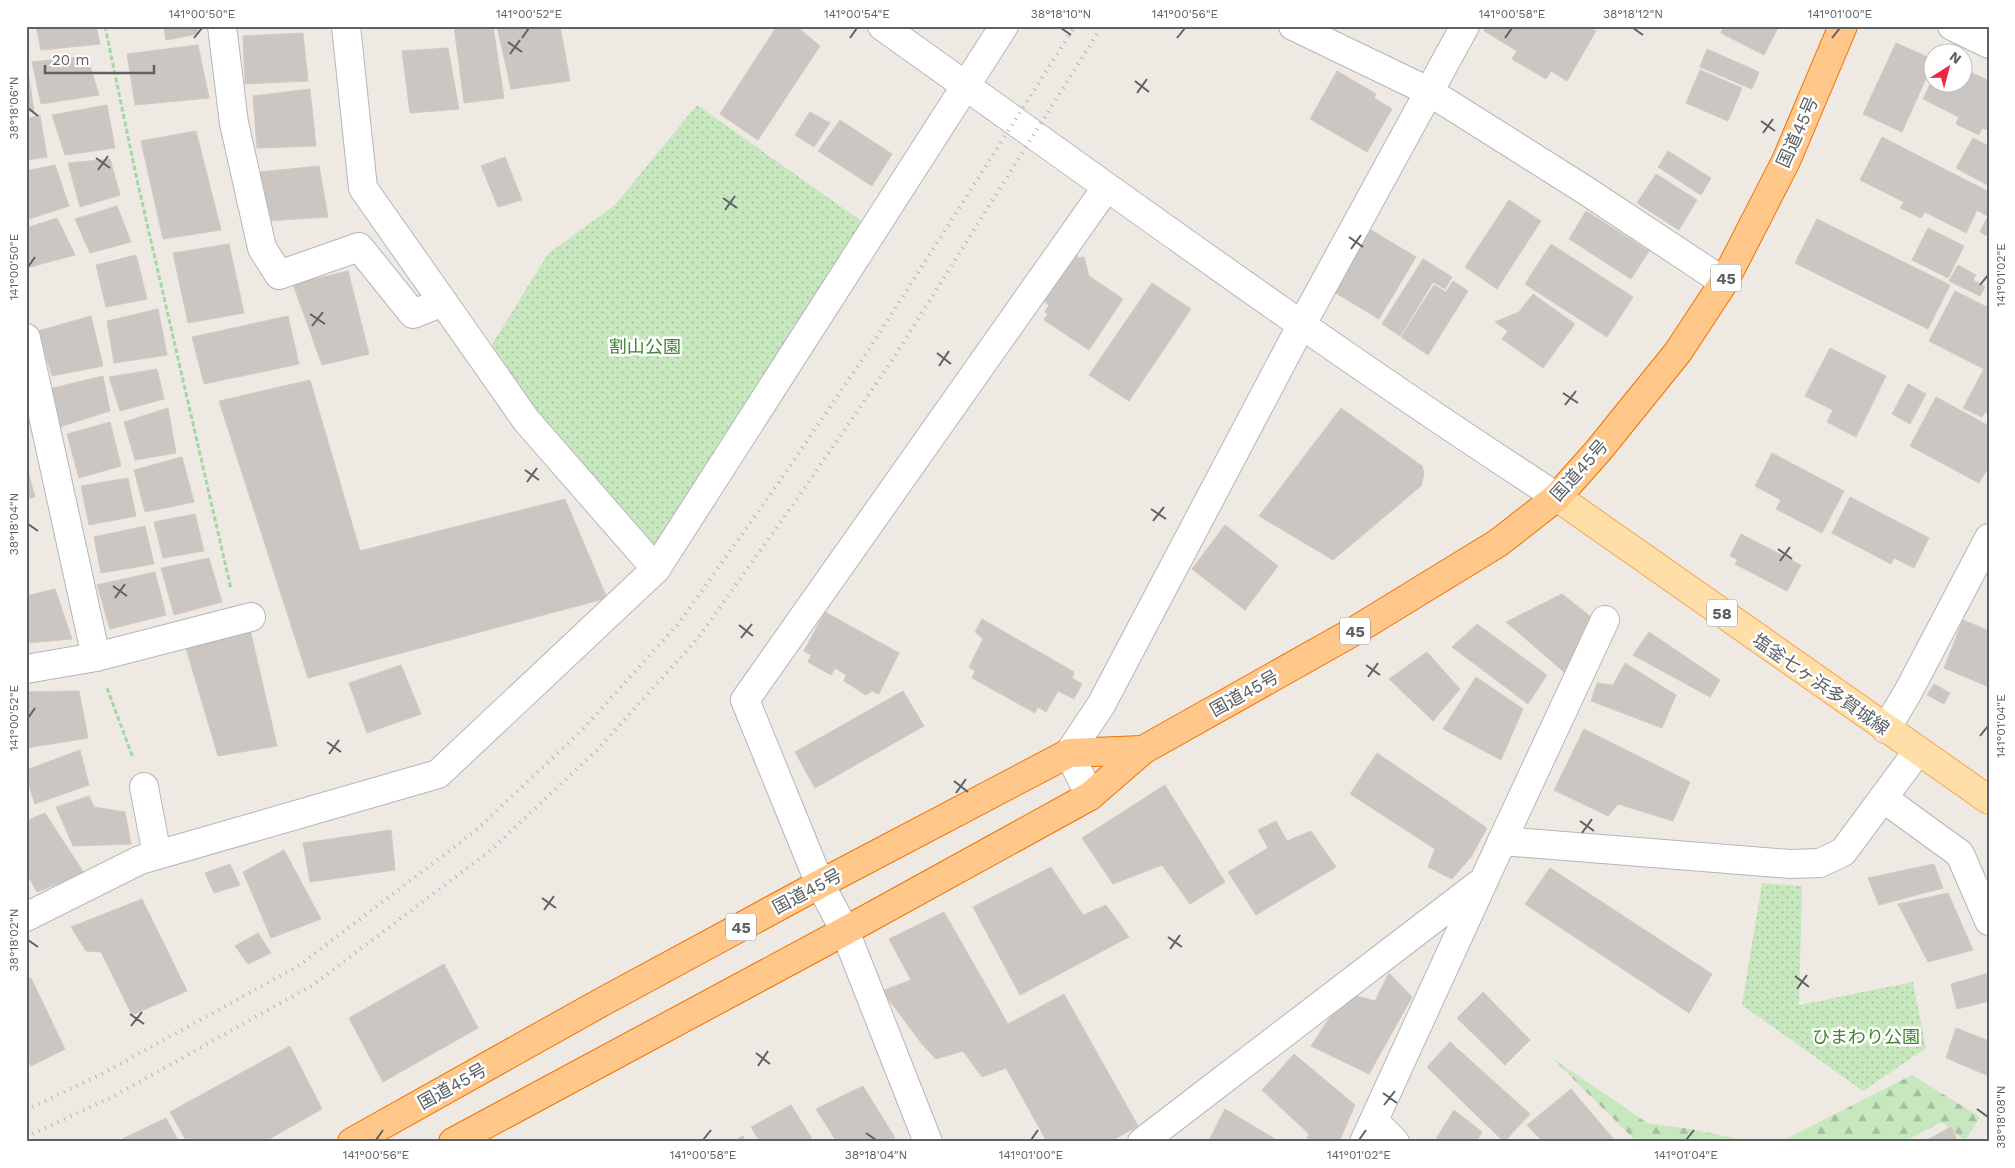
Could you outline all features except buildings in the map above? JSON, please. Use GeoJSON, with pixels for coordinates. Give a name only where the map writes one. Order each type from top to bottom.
{"type":"FeatureCollection","features":[{"type":"Feature","properties":{"kind":"highway","name":"国道45号"},"geometry":{"type":"LineString","coordinates":[[453,1142],[845,931],[1090,796],[1143,750],[1368,623],[1498,543],[1557,497],[1598,451],[1678,352],[1724,282],[1786,161],[1843,26]]}},
{"type":"Feature","properties":{"kind":"highway","name":"国道45号"},"geometry":{"type":"LineString","coordinates":[[352,1142],[602,1002],[820,884],[1069,753],[1143,750]]}},
{"type":"Feature","properties":{"kind":"main road","name":"塩釜七ヶ浜多賀城線"},"geometry":{"type":"LineString","coordinates":[[1557,497],[1886,730],[1989,800]]}},
{"type":"Feature","properties":{"kind":"street"},"geometry":{"type":"LineString","coordinates":[[222,26],[234,124],[262,248],[279,275],[359,247],[412,314],[443,302]]}},
{"type":"Feature","properties":{"kind":"street"},"geometry":{"type":"LineString","coordinates":[[346,26],[363,188],[526,420],[656,569]]}},
{"type":"Feature","properties":{"kind":"street"},"geometry":{"type":"LineString","coordinates":[[26,918],[140,860],[438,774],[656,569],[1004,26]]}},
{"type":"Feature","properties":{"kind":"street"},"geometry":{"type":"LineString","coordinates":[[1294,26],[1428,91],[1585,190],[1724,282]]}},
{"type":"Feature","properties":{"kind":"street"},"geometry":{"type":"LineString","coordinates":[[1090,796],[1069,753],[1101,705],[1302,324],[1465,26]]}},
{"type":"Feature","properties":{"kind":"street"},"geometry":{"type":"LineString","coordinates":[[1952,26],[1989,44]]}},
{"type":"Feature","properties":{"kind":"street"},"geometry":{"type":"LineString","coordinates":[[883,27],[1106,188],[1480,447],[1557,497]]}},
{"type":"Feature","properties":{"kind":"street"},"geometry":{"type":"LineString","coordinates":[[928,1142],[845,931],[820,884],[745,700],[1106,188]]}},
{"type":"Feature","properties":{"kind":"street"},"geometry":{"type":"LineString","coordinates":[[26,338],[96,657]]}},
{"type":"Feature","properties":{"kind":"street"},"geometry":{"type":"LineString","coordinates":[[1886,730],[1989,538]]}},
{"type":"Feature","properties":{"kind":"street"},"geometry":{"type":"LineString","coordinates":[[26,669],[96,657],[245,619]]}},
{"type":"Feature","properties":{"kind":"street"},"geometry":{"type":"LineString","coordinates":[[1395,1142],[1369,1132],[1482,882],[1605,620]]}},
{"type":"Feature","properties":{"kind":"street"},"geometry":{"type":"LineString","coordinates":[[1502,841],[1790,864],[1820,863],[1844,852],[1918,751]]}},
{"type":"Feature","properties":{"kind":"street"},"geometry":{"type":"LineString","coordinates":[[144,788],[157,855]]}},
{"type":"Feature","properties":{"kind":"street"},"geometry":{"type":"LineString","coordinates":[[1883,798],[1960,854],[1989,921]]}},
{"type":"Feature","properties":{"kind":"street"},"geometry":{"type":"LineString","coordinates":[[1142,1142],[1482,882]]}},
{"type":"Feature","properties":{"kind":"path"},"geometry":{"type":"LineString","coordinates":[[105,26],[139,190],[245,619]]}},
{"type":"Feature","properties":{"kind":"path"},"geometry":{"type":"LineString","coordinates":[[96,657],[144,788]]}},
{"type":"Feature","properties":{"kind":"green space","name":"割山公園"},"geometry":{"type":"Polygon","coordinates":[[[697,105],[874,230],[656,569],[483,359],[548,254],[615,205],[697,105]]]}},
{"type":"Feature","properties":{"kind":"green space","name":"ひまわり公園"},"geometry":{"type":"Polygon","coordinates":[[[1762,883],[1802,886],[1799,1005],[1913,982],[1926,1048],[1863,1091],[1742,1005],[1762,883]]]}},
{"type":"Feature","properties":{"kind":"green space"},"geometry":{"type":"Polygon","coordinates":[[[1551,1057],[1647,1123],[1690,1129],[1752,1142],[1637,1142],[1551,1057]]]}},
{"type":"Feature","properties":{"kind":"green space"},"geometry":{"type":"Polygon","coordinates":[[[1912,1075],[1980,1117],[1965,1141],[1942,1122],[1903,1142],[1780,1142],[1912,1075]]]}},
{"type":"Feature","properties":{"kind":"railway"},"geometry":{"type":"LineString","coordinates":[[26,1110],[100,1075],[300,965],[475,831],[581,731],[679,623],[777,485],[870,348],[1075,26]]}},
{"type":"Feature","properties":{"kind":"railway"},"geometry":{"type":"LineString","coordinates":[[26,1137],[112,1097],[313,985],[491,850],[599,748],[698,638],[797,499],[891,362],[1102,26]]}}]}
